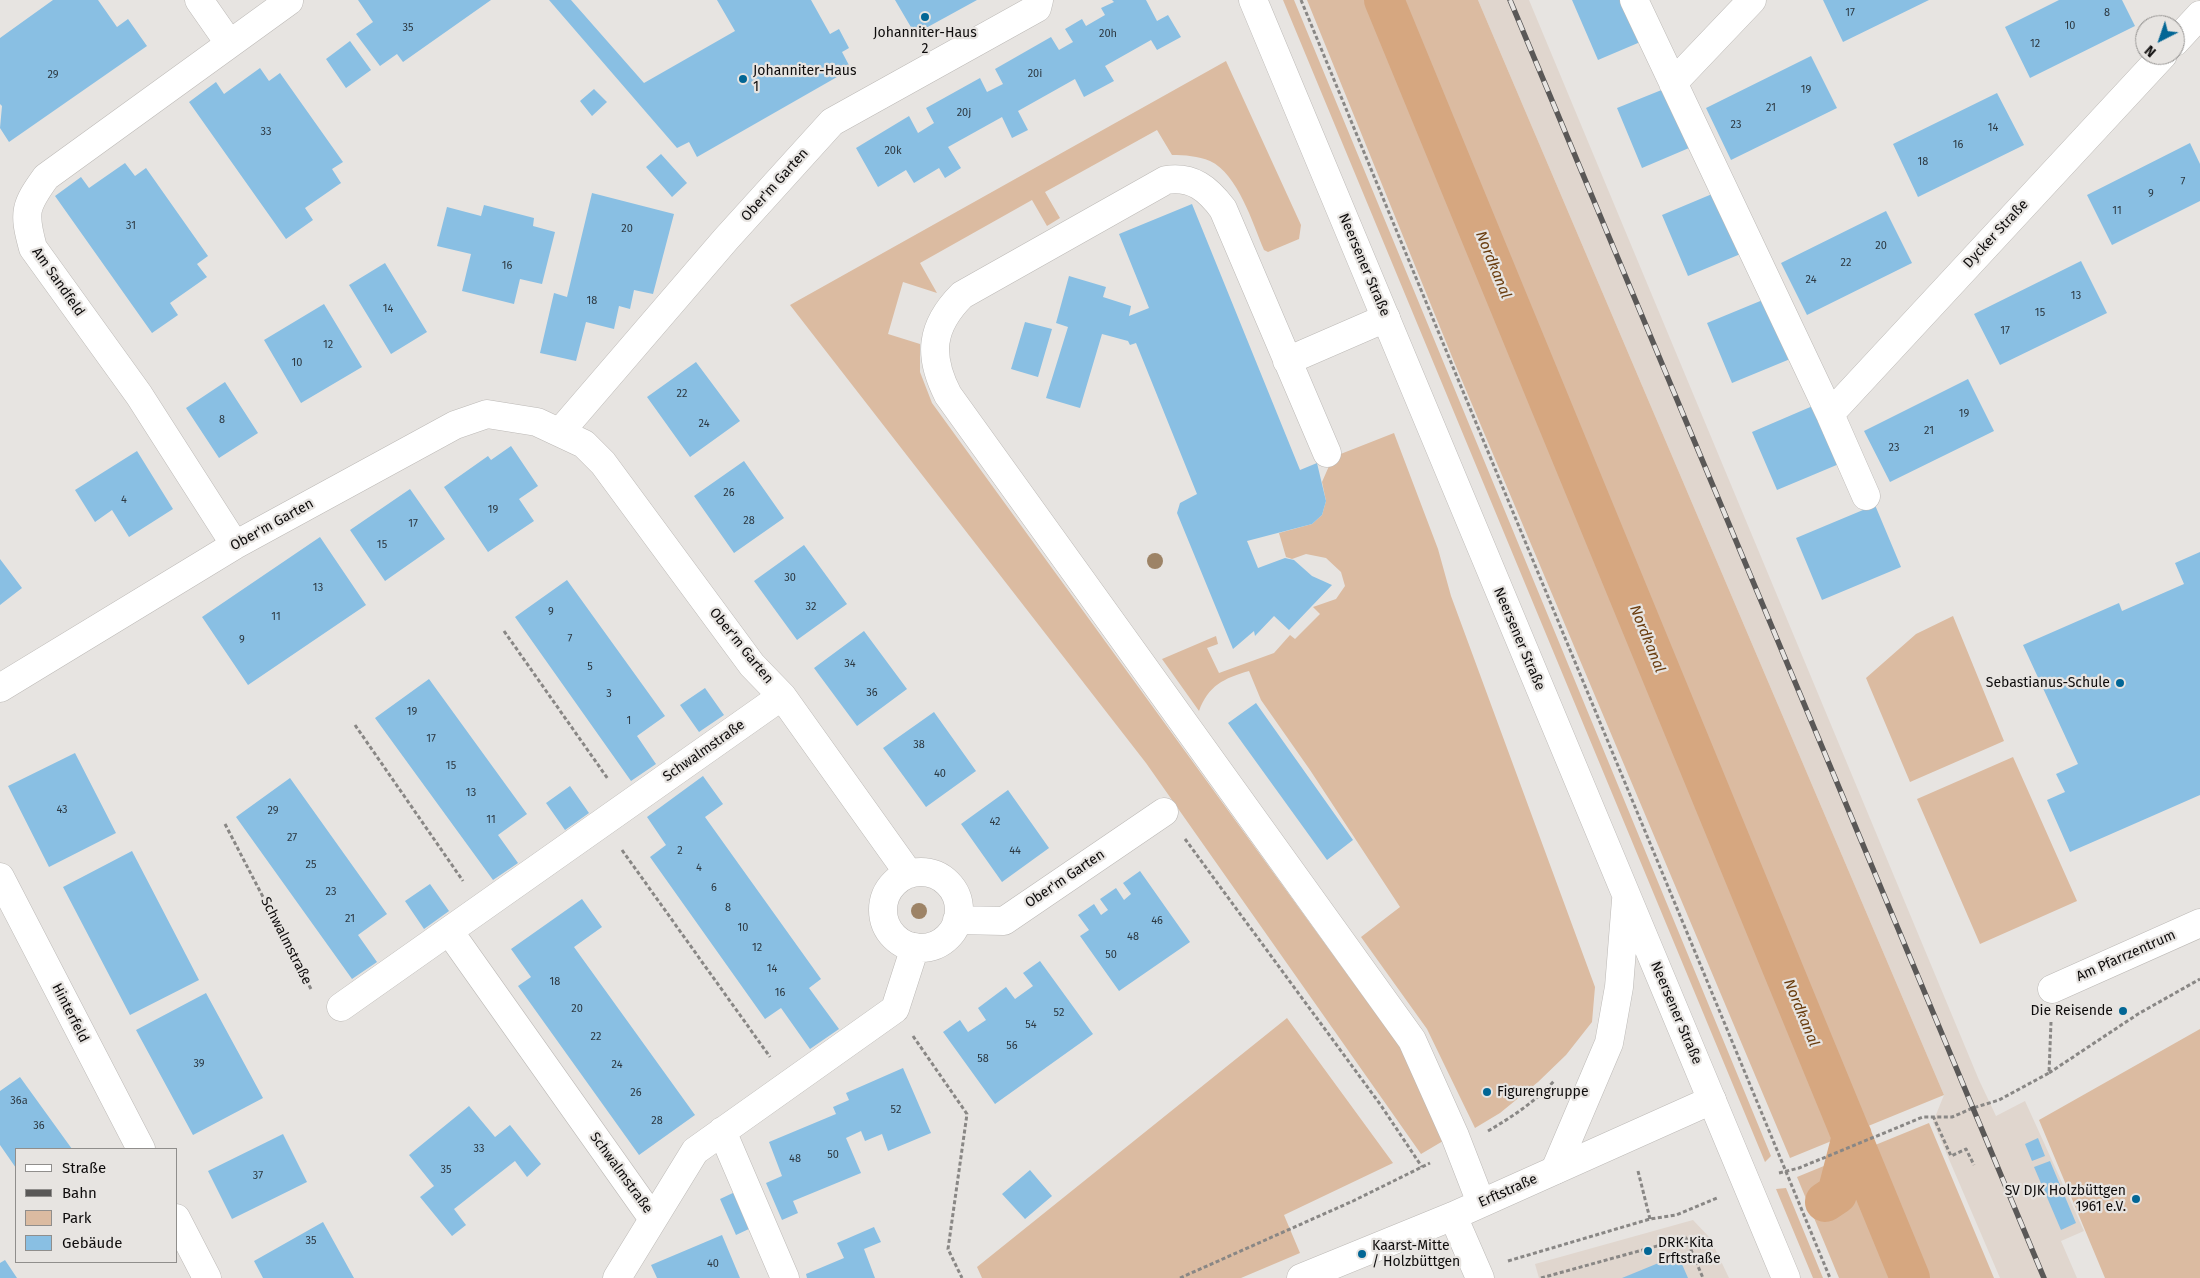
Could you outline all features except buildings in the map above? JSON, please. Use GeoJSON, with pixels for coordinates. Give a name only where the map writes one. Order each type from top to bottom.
{"type":"FeatureCollection","features":[{"type":"Feature","properties":{"kind":"street"},"geometry":{"type":"LineString","coordinates":[[199,0],[229,43]]}},
{"type":"Feature","properties":{"kind":"street","name":"Ober'm Garten"},"geometry":{"type":"LineString","coordinates":[[560,432],[726,239],[832,122],[1036,8],[1039,0]]}},
{"type":"Feature","properties":{"kind":"street","name":"Neersener Straße"},"geometry":{"type":"LineString","coordinates":[[1253,0],[1786,1278]]}},
{"type":"Feature","properties":{"kind":"street"},"geometry":{"type":"LineString","coordinates":[[1634,0],[1830,414],[1866,496]]}},
{"type":"Feature","properties":{"kind":"street"},"geometry":{"type":"LineString","coordinates":[[1674,82],[1752,0]]}},
{"type":"Feature","properties":{"kind":"street","name":"Am Sandfeld"},"geometry":{"type":"LineString","coordinates":[[235,545],[139,395],[32,248],[26,223],[30,199],[46,177],[289,1]]}},
{"type":"Feature","properties":{"kind":"street"},"geometry":{"type":"LineString","coordinates":[[2185,31],[2200,15]]}},
{"type":"Feature","properties":{"kind":"street","name":"Dycker Straße"},"geometry":{"type":"LineString","coordinates":[[1830,414],[2154,65]]}},
{"type":"Feature","properties":{"kind":"street"},"geometry":{"type":"LineString","coordinates":[[1327,453],[1223,209],[1198,184],[1176,178],[1166,180],[962,296],[943,318],[938,330],[934,354],[941,381],[948,395],[1116,631],[1394,1013],[1416,1048],[1460,1148],[1480,1203]]}},
{"type":"Feature","properties":{"kind":"street"},"geometry":{"type":"LineString","coordinates":[[1288,361],[1386,318]]}},
{"type":"Feature","properties":{"kind":"street","name":"Ober'm Garten"},"geometry":{"type":"LineString","coordinates":[[0,688],[235,545],[455,425],[487,414],[538,422],[584,444],[603,463],[752,665],[782,696],[908,874]]}},
{"type":"Feature","properties":{"kind":"street","name":"Schwalmstraße"},"geometry":{"type":"LineString","coordinates":[[341,1006],[782,696]]}},
{"type":"Feature","properties":{"kind":"street","name":"Ober'm Garten"},"geometry":{"type":"LineString","coordinates":[[957,920],[1004,921],[1164,812]]}},
{"type":"Feature","properties":{"kind":"street"},"geometry":{"type":"LineString","coordinates":[[920,871],[932,873],[951,886],[957,896],[957,920],[946,938],[936,944],[914,947],[903,943],[893,935],[886,925],[883,913],[884,900],[889,889],[908,874],[920,871]]}},
{"type":"Feature","properties":{"kind":"street","name":"Hinterfeld"},"geometry":{"type":"LineString","coordinates":[[0,877],[140,1148]]}},
{"type":"Feature","properties":{"kind":"street"},"geometry":{"type":"LineString","coordinates":[[1555,1170],[1609,1043],[1617,997],[1626,896]]}},
{"type":"Feature","properties":{"kind":"street","name":"Am Pfarrzentrum"},"geometry":{"type":"LineString","coordinates":[[2052,989],[2200,922]]}},
{"type":"Feature","properties":{"kind":"street","name":"Schwalmstraße"},"geometry":{"type":"LineString","coordinates":[[449,931],[653,1218]]}},
{"type":"Feature","properties":{"kind":"street"},"geometry":{"type":"LineString","coordinates":[[895,1009],[914,947]]}},
{"type":"Feature","properties":{"kind":"street","name":"Schwalmstraße"},"geometry":{"type":"LineString","coordinates":[[617,1278],[695,1151],[895,1009]]}},
{"type":"Feature","properties":{"kind":"street","name":"Erftstraße"},"geometry":{"type":"LineString","coordinates":[[1301,1278],[1453,1216],[1712,1100]]}},
{"type":"Feature","properties":{"kind":"street"},"geometry":{"type":"LineString","coordinates":[[722,1131],[785,1278]]}},
{"type":"Feature","properties":{"kind":"street"},"geometry":{"type":"LineString","coordinates":[[1453,1216],[1478,1274]]}},
{"type":"Feature","properties":{"kind":"street"},"geometry":{"type":"LineString","coordinates":[[178,1222],[207,1278]]}},
{"type":"Feature","properties":{"kind":"path"},"geometry":{"type":"LineString","coordinates":[[1301,0],[1830,1278]]}},
{"type":"Feature","properties":{"kind":"path"},"geometry":{"type":"LineString","coordinates":[[504,631],[627,806]]}},
{"type":"Feature","properties":{"kind":"path"},"geometry":{"type":"LineString","coordinates":[[355,725],[482,908]]}},
{"type":"Feature","properties":{"kind":"path"},"geometry":{"type":"LineString","coordinates":[[1164,812],[1374,1096],[1422,1166]]}},
{"type":"Feature","properties":{"kind":"path"},"geometry":{"type":"LineString","coordinates":[[603,823],[789,1084]]}},
{"type":"Feature","properties":{"kind":"path","name":"Schwalmstraße"},"geometry":{"type":"LineString","coordinates":[[225,824],[312,992],[341,1006]]}},
{"type":"Feature","properties":{"kind":"path"},"geometry":{"type":"LineString","coordinates":[[1786,1171],[1799,1168],[1923,1117],[1952,1117],[1972,1108],[1999,1100],[2049,1073],[2138,1014],[2200,978]]}},
{"type":"Feature","properties":{"kind":"path"},"geometry":{"type":"LineString","coordinates":[[2049,1073],[2052,989]]}},
{"type":"Feature","properties":{"kind":"path"},"geometry":{"type":"LineString","coordinates":[[895,1009],[967,1114],[948,1249],[962,1278]]}},
{"type":"Feature","properties":{"kind":"path"},"geometry":{"type":"LineString","coordinates":[[1180,1278],[1353,1201],[1460,1148],[1516,1114],[1545,1091],[1568,1065],[1597,1075]]}},
{"type":"Feature","properties":{"kind":"path"},"geometry":{"type":"LineString","coordinates":[[1933,1116],[1951,1156],[1966,1149],[1974,1165]]}},
{"type":"Feature","properties":{"kind":"path"},"geometry":{"type":"LineString","coordinates":[[1630,1136],[1650,1219]]}},
{"type":"Feature","properties":{"kind":"path"},"geometry":{"type":"LineString","coordinates":[[1478,1274],[1650,1219],[1676,1214],[1748,1185]]}},
{"type":"Feature","properties":{"kind":"path"},"geometry":{"type":"LineString","coordinates":[[1541,1278],[1686,1238],[1702,1278]]}},
{"type":"Feature","properties":{"kind":"shaded area"},"geometry":{"type":"Polygon","coordinates":[[[1478,0],[1529,0],[1979,1080],[1996,1116],[2025,1101],[2084,1231],[2061,1241],[2077,1278],[2000,1278],[1933,1122],[1944,1095],[1478,0]]]}},
{"type":"Feature","properties":{"kind":"shaded area","name":"DRK-Kita Erftstraße"},"geometry":{"type":"Polygon","coordinates":[[[1693,1220],[1710,1238],[1729,1278],[1539,1278],[1535,1264],[1693,1220]]]}},
{"type":"Feature","properties":{"kind":"green space"},"geometry":{"type":"Polygon","coordinates":[[[1283,0],[1294,0],[1771,1156],[1765,1162],[1283,0]]]}},
{"type":"Feature","properties":{"kind":"green space"},"geometry":{"type":"Polygon","coordinates":[[[1307,0],[1478,0],[1944,1095],[1790,1158],[1455,364],[1307,0]]]}},
{"type":"Feature","properties":{"kind":"green space"},"geometry":{"type":"Polygon","coordinates":[[[1226,61],[1301,225],[1299,239],[1268,252],[1264,250],[1243,201],[1229,177],[1220,167],[1210,161],[1191,156],[1172,155],[1157,130],[1045,192],[1060,218],[1047,226],[1032,200],[920,263],[937,293],[903,282],[888,334],[920,344],[920,372],[932,403],[1400,1047],[1443,1141],[1421,1154],[1146,763],[790,305],[1226,61]]]}},
{"type":"Feature","properties":{"kind":"green space"},"geometry":{"type":"Polygon","coordinates":[[[1394,433],[1438,549],[1451,596],[1595,987],[1592,1022],[1566,1055],[1538,1082],[1500,1113],[1475,1128],[1427,1029],[1361,937],[1400,907],[1310,770],[1261,700],[1249,671],[1218,684],[1207,695],[1199,711],[1162,659],[1216,636],[1218,644],[1207,648],[1219,673],[1274,653],[1290,635],[1295,639],[1320,614],[1313,607],[1336,599],[1345,586],[1341,572],[1326,558],[1306,554],[1292,559],[1286,557],[1279,533],[1312,524],[1322,515],[1326,501],[1322,482],[1333,457],[1394,433]]]}},
{"type":"Feature","properties":{"kind":"green space"},"geometry":{"type":"Polygon","coordinates":[[[1953,616],[2004,741],[1910,782],[1866,678],[1916,634],[1953,616]]]}},
{"type":"Feature","properties":{"kind":"green space"},"geometry":{"type":"Polygon","coordinates":[[[2013,757],[2077,901],[1980,944],[1917,799],[2013,757]]]}},
{"type":"Feature","properties":{"kind":"green space"},"geometry":{"type":"Polygon","coordinates":[[[1287,1018],[1393,1163],[1284,1215],[1300,1253],[1241,1278],[982,1278],[977,1267],[1287,1018]]]}},
{"type":"Feature","properties":{"kind":"green space","name":"SV DJK Holzbüttgen 1961 e.V."},"geometry":{"type":"Polygon","coordinates":[[[2200,1029],[2200,1278],[2105,1278],[2039,1120],[2200,1029]]]}},
{"type":"Feature","properties":{"kind":"green space"},"geometry":{"type":"Polygon","coordinates":[[[1929,1123],[1994,1278],[1839,1278],[1797,1177],[1929,1123]]]}},
{"type":"Feature","properties":{"kind":"green space"},"geometry":{"type":"Polygon","coordinates":[[[1786,1188],[1823,1278],[1813,1278],[1776,1189],[1786,1188]]]}},
{"type":"Feature","properties":{"kind":"waterway","name":"Nordkanal"},"geometry":{"type":"LineString","coordinates":[[1384,0],[1910,1278]]}},
{"type":"Feature","properties":{"kind":"waterway"},"geometry":{"type":"LineString","coordinates":[[1825,1202],[1837,1194],[1852,1136]]}},
{"type":"Feature","properties":{"kind":"railway"},"geometry":{"type":"LineString","coordinates":[[1510,0],[2044,1278]]}},
{"type":"Feature","properties":{"kind":"place","name":"Johanniter-Haus 2"},"geometry":{"type":"Point","coordinates":[925,17]}},
{"type":"Feature","properties":{"kind":"place","name":"Johanniter-Haus 1"},"geometry":{"type":"Point","coordinates":[743,79]}},
{"type":"Feature","properties":{"kind":"place","name":"Sebastianus-Schule"},"geometry":{"type":"Point","coordinates":[2120,683]}},
{"type":"Feature","properties":{"kind":"place","name":"Die Reisende"},"geometry":{"type":"Point","coordinates":[2123,1011]}},
{"type":"Feature","properties":{"kind":"place","name":"Figurengruppe"},"geometry":{"type":"Point","coordinates":[1487,1092]}},
{"type":"Feature","properties":{"kind":"place","name":"SV DJK Holzbüttgen 1961 e.V."},"geometry":{"type":"Point","coordinates":[2136,1199]}},
{"type":"Feature","properties":{"kind":"place","name":"DRK-Kita Erftstraße"},"geometry":{"type":"Point","coordinates":[1648,1251]}},
{"type":"Feature","properties":{"kind":"place","name":"Kaarst-Mitte / Holzbüttgen"},"geometry":{"type":"Point","coordinates":[1362,1254]}}]}
